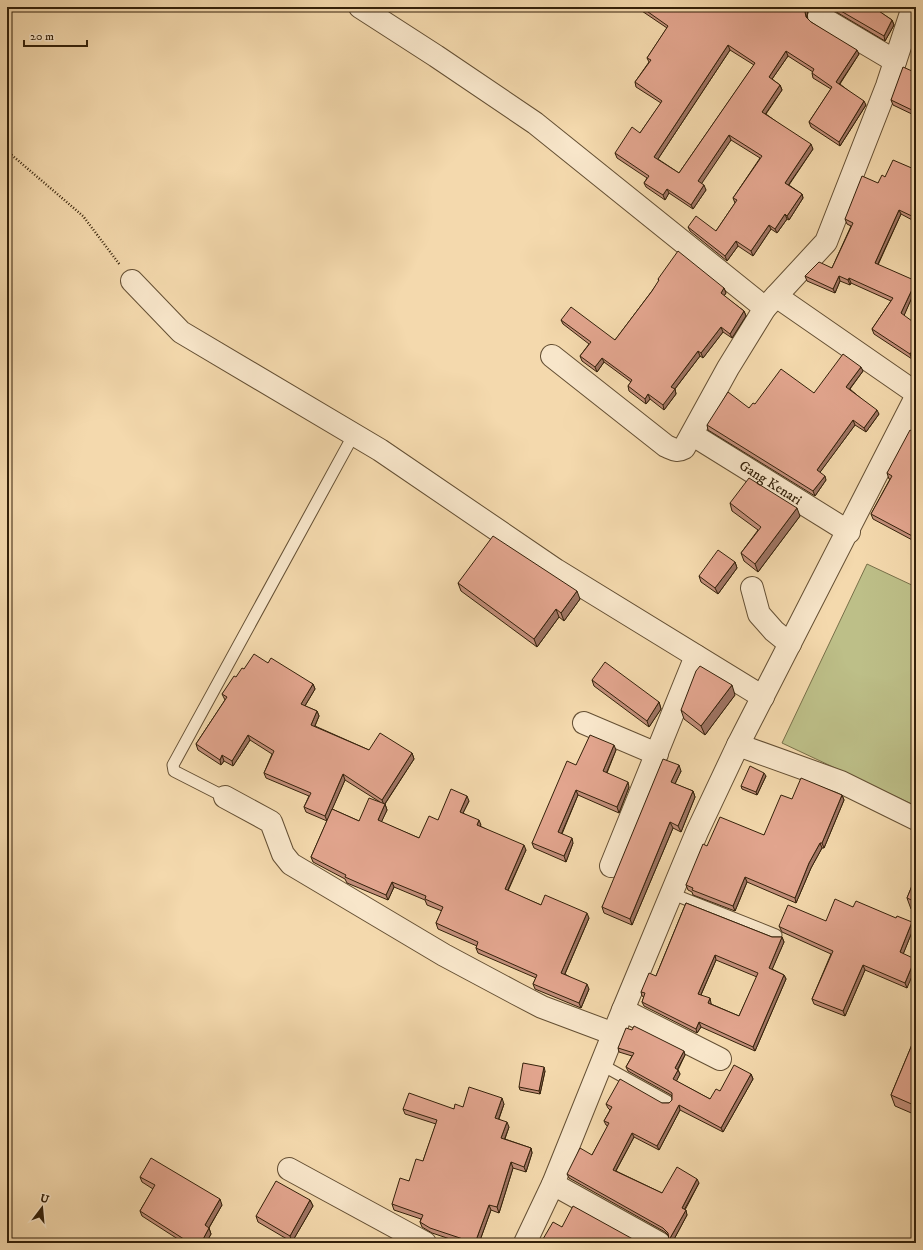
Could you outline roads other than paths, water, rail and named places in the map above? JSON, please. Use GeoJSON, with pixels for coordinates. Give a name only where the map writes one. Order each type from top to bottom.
{"type":"FeatureCollection","features":[{"type":"Feature","properties":{"kind":"street"},"geometry":{"type":"LineString","coordinates":[[360,7],[449,64],[535,123],[771,302],[916,393]]}},
{"type":"Feature","properties":{"kind":"street"},"geometry":{"type":"LineString","coordinates":[[552,356],[666,446],[680,450],[684,448],[693,435],[728,368],[771,302],[826,242],[887,86],[912,7]]}},
{"type":"Feature","properties":{"kind":"street"},"geometry":{"type":"LineString","coordinates":[[819,16],[895,61]]}},
{"type":"Feature","properties":{"kind":"street"},"geometry":{"type":"LineString","coordinates":[[132,281],[181,332],[380,450],[556,570],[763,697]]}},
{"type":"Feature","properties":{"kind":"street"},"geometry":{"type":"LineString","coordinates":[[525,1243],[553,1184],[670,894],[738,745],[849,532],[916,397]]}},
{"type":"Feature","properties":{"kind":"street","name":"Gang Kenari"},"geometry":{"type":"LineString","coordinates":[[693,435],[849,532]]}},
{"type":"Feature","properties":{"kind":"street"},"geometry":{"type":"LineString","coordinates":[[752,588],[759,614],[774,631],[790,644]]}},
{"type":"Feature","properties":{"kind":"street"},"geometry":{"type":"LineString","coordinates":[[611,866],[696,656]]}},
{"type":"Feature","properties":{"kind":"street"},"geometry":{"type":"LineString","coordinates":[[584,723],[657,754]]}},
{"type":"Feature","properties":{"kind":"street"},"geometry":{"type":"LineString","coordinates":[[738,745],[841,782],[916,819]]}},
{"type":"Feature","properties":{"kind":"street"},"geometry":{"type":"LineString","coordinates":[[225,797],[271,822],[283,854],[291,864],[444,955],[517,994],[542,1007],[614,1034]]}},
{"type":"Feature","properties":{"kind":"street"},"geometry":{"type":"LineString","coordinates":[[622,1010],[720,1059]]}},
{"type":"Feature","properties":{"kind":"street"},"geometry":{"type":"LineString","coordinates":[[289,1169],[425,1243]]}},
{"type":"Feature","properties":{"kind":"street"},"geometry":{"type":"LineString","coordinates":[[553,1184],[659,1243]]}},
{"type":"Feature","properties":{"kind":"lane"},"geometry":{"type":"LineString","coordinates":[[225,797],[174,771],[172,765],[354,434]]}},
{"type":"Feature","properties":{"kind":"lane"},"geometry":{"type":"LineString","coordinates":[[670,894],[776,935]]}},
{"type":"Feature","properties":{"kind":"lane"},"geometry":{"type":"LineString","coordinates":[[602,1065],[667,1101]]}}]}
